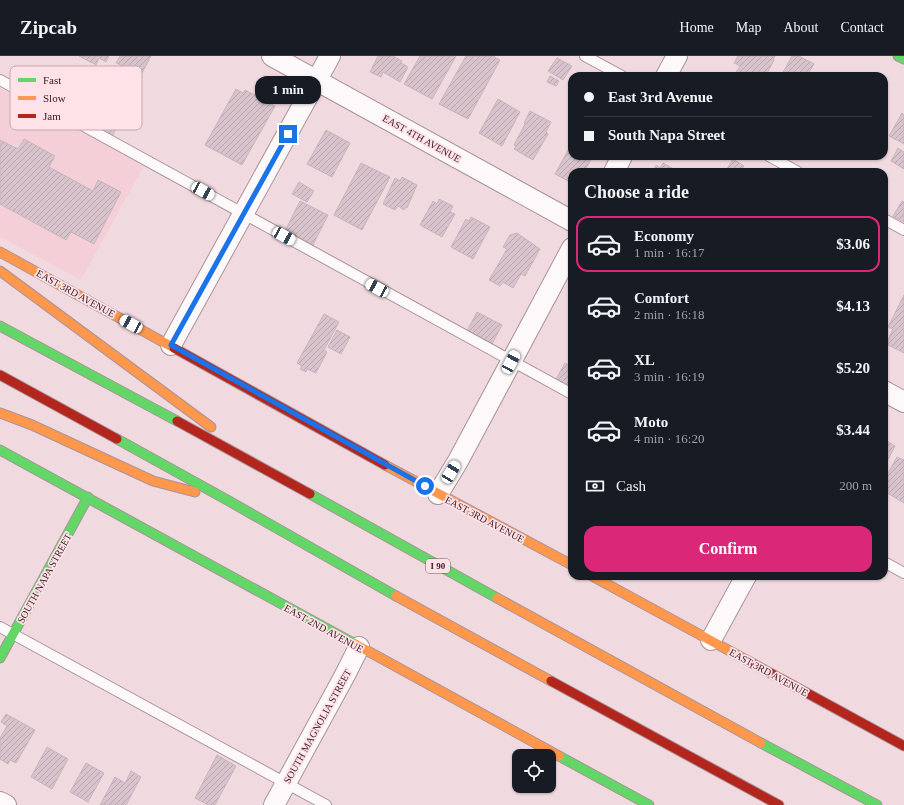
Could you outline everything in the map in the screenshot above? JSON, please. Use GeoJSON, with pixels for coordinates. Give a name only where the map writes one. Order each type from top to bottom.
{"type":"FeatureCollection","features":[{"type":"Feature","properties":{"kind":"main road"},"geometry":{"type":"LineString","coordinates":[[898,56],[904,59]]}},
{"type":"Feature","properties":{"kind":"main road","name":"EAST 3RD AVENUE"},"geometry":{"type":"LineString","coordinates":[[0,252],[171,345],[438,494],[568,563]]}},
{"type":"Feature","properties":{"kind":"main road"},"geometry":{"type":"LineString","coordinates":[[0,271],[273,473]]}},
{"type":"Feature","properties":{"kind":"main road","name":"I 90"},"geometry":{"type":"LineString","coordinates":[[0,326],[273,473],[385,537],[877,805]]}},
{"type":"Feature","properties":{"kind":"main road"},"geometry":{"type":"LineString","coordinates":[[0,376],[229,501],[387,591],[779,805]]}},
{"type":"Feature","properties":{"kind":"main road"},"geometry":{"type":"LineString","coordinates":[[0,414],[32,424],[153,481],[229,501]]}},
{"type":"Feature","properties":{"kind":"main road","name":"EAST 2ND AVENUE"},"geometry":{"type":"LineString","coordinates":[[0,450],[359,647],[625,799],[649,805]]}},
{"type":"Feature","properties":{"kind":"main road","name":"SOUTH NAPA STREET"},"geometry":{"type":"LineString","coordinates":[[0,658],[88,498]]}},
{"type":"Feature","properties":{"kind":"main road","name":"EAST 3RD AVENUE"},"geometry":{"type":"LineString","coordinates":[[599,580],[904,746]]}},
{"type":"Feature","properties":{"kind":"street","name":"EAST 4TH AVENUE"},"geometry":{"type":"LineString","coordinates":[[272,56],[568,219]]}},
{"type":"Feature","properties":{"kind":"street"},"geometry":{"type":"LineString","coordinates":[[171,345],[330,56]]}},
{"type":"Feature","properties":{"kind":"street"},"geometry":{"type":"LineString","coordinates":[[668,72],[677,56]]}},
{"type":"Feature","properties":{"kind":"street"},"geometry":{"type":"LineString","coordinates":[[438,494],[458,461],[568,255]]}},
{"type":"Feature","properties":{"kind":"street"},"geometry":{"type":"LineString","coordinates":[[888,393],[904,402]]}},
{"type":"Feature","properties":{"kind":"street"},"geometry":{"type":"LineString","coordinates":[[711,640],[744,580]]}},
{"type":"Feature","properties":{"kind":"street","name":"SOUTH MAGNOLIA STREET"},"geometry":{"type":"LineString","coordinates":[[274,805],[359,647]]}},
{"type":"Feature","properties":{"kind":"street"},"geometry":{"type":"LineString","coordinates":[[0,802],[6,805]]}},
{"type":"Feature","properties":{"kind":"lane"},"geometry":{"type":"LineString","coordinates":[[585,56],[615,72]]}},
{"type":"Feature","properties":{"kind":"lane"},"geometry":{"type":"LineString","coordinates":[[0,80],[10,85]]}},
{"type":"Feature","properties":{"kind":"lane"},"geometry":{"type":"LineString","coordinates":[[92,130],[511,362],[568,392]]}},
{"type":"Feature","properties":{"kind":"lane"},"geometry":{"type":"LineString","coordinates":[[776,160],[791,168]]}},
{"type":"Feature","properties":{"kind":"lane"},"geometry":{"type":"LineString","coordinates":[[888,221],[904,230]]}},
{"type":"Feature","properties":{"kind":"lane"},"geometry":{"type":"LineString","coordinates":[[888,564],[904,573]]}},
{"type":"Feature","properties":{"kind":"lane"},"geometry":{"type":"LineString","coordinates":[[0,627],[326,805]]}},
{"type":"Feature","properties":{"kind":"shaded area"},"geometry":{"type":"Polygon","coordinates":[[[0,88],[10,93],[10,130],[78,130],[144,166],[81,280],[0,237],[0,88]]]}},
{"type":"Feature","properties":{"kind":"building"},"geometry":{"type":"Polygon","coordinates":[[[79,56],[109,56],[106,62],[99,58],[96,65],[79,56]]]}},
{"type":"Feature","properties":{"kind":"building"},"geometry":{"type":"Polygon","coordinates":[[[120,56],[151,56],[142,73],[142,66],[121,66],[116,63],[120,56]]]}},
{"type":"Feature","properties":{"kind":"building"},"geometry":{"type":"Polygon","coordinates":[[[378,56],[393,56],[402,61],[401,63],[408,67],[400,82],[383,72],[381,77],[370,72],[378,56]]]}},
{"type":"Feature","properties":{"kind":"building"},"geometry":{"type":"Polygon","coordinates":[[[420,56],[456,56],[432,99],[404,84],[420,56]]]}},
{"type":"Feature","properties":{"kind":"building"},"geometry":{"type":"Polygon","coordinates":[[[466,56],[495,56],[494,57],[500,60],[468,119],[439,104],[466,56]]]}},
{"type":"Feature","properties":{"kind":"building"},"geometry":{"type":"Polygon","coordinates":[[[738,56],[775,56],[768,72],[736,72],[740,66],[734,63],[738,56]]]}},
{"type":"Feature","properties":{"kind":"building"},"geometry":{"type":"Polygon","coordinates":[[[792,56],[799,56],[814,64],[809,72],[783,72],[792,56]]]}},
{"type":"Feature","properties":{"kind":"building"},"geometry":{"type":"Polygon","coordinates":[[[557,58],[572,66],[563,80],[548,71],[557,58]]]}},
{"type":"Feature","properties":{"kind":"building"},"geometry":{"type":"Polygon","coordinates":[[[550,76],[559,81],[556,86],[547,82],[550,76]]]}},
{"type":"Feature","properties":{"kind":"building"},"geometry":{"type":"Polygon","coordinates":[[[236,89],[243,93],[245,90],[275,106],[242,165],[205,145],[236,89]]]}},
{"type":"Feature","properties":{"kind":"building"},"geometry":{"type":"Polygon","coordinates":[[[498,99],[520,112],[502,146],[479,133],[498,99]]]}},
{"type":"Feature","properties":{"kind":"building"},"geometry":{"type":"Polygon","coordinates":[[[530,111],[551,122],[546,132],[548,134],[533,160],[514,149],[516,146],[514,145],[530,111]]]}},
{"type":"Feature","properties":{"kind":"building"},"geometry":{"type":"Polygon","coordinates":[[[902,113],[904,115],[904,144],[889,136],[902,113]]]}},
{"type":"Feature","properties":{"kind":"building"},"geometry":{"type":"Polygon","coordinates":[[[96,130],[115,130],[111,138],[96,130]]]}},
{"type":"Feature","properties":{"kind":"building"},"geometry":{"type":"Polygon","coordinates":[[[326,130],[350,143],[332,177],[307,164],[326,130]]]}},
{"type":"Feature","properties":{"kind":"building"},"geometry":{"type":"Polygon","coordinates":[[[24,139],[55,156],[49,167],[93,191],[98,180],[121,192],[94,244],[71,232],[66,240],[0,204],[0,140],[18,149],[24,139]]]}},
{"type":"Feature","properties":{"kind":"building"},"geometry":{"type":"Polygon","coordinates":[[[898,148],[904,152],[904,169],[891,161],[898,148]]]}},
{"type":"Feature","properties":{"kind":"building"},"geometry":{"type":"Polygon","coordinates":[[[568,150],[568,160],[591,160],[586,168],[568,168],[568,181],[555,174],[568,150]]]}},
{"type":"Feature","properties":{"kind":"building"},"geometry":{"type":"Polygon","coordinates":[[[732,160],[744,166],[743,168],[727,168],[732,160]]]}},
{"type":"Feature","properties":{"kind":"building"},"geometry":{"type":"Polygon","coordinates":[[[361,163],[390,177],[362,230],[334,215],[361,163]]]}},
{"type":"Feature","properties":{"kind":"building"},"geometry":{"type":"Polygon","coordinates":[[[663,163],[672,168],[660,168],[663,163]]]}},
{"type":"Feature","properties":{"kind":"building"},"geometry":{"type":"Polygon","coordinates":[[[402,177],[417,185],[407,208],[406,207],[404,210],[398,206],[395,210],[383,204],[395,178],[400,181],[402,177]]]}},
{"type":"Feature","properties":{"kind":"building"},"geometry":{"type":"Polygon","coordinates":[[[299,182],[314,191],[307,202],[292,194],[299,182]]]}},
{"type":"Feature","properties":{"kind":"building"},"geometry":{"type":"Polygon","coordinates":[[[439,199],[453,206],[450,212],[455,214],[442,237],[420,225],[433,201],[437,204],[439,199]]]}},
{"type":"Feature","properties":{"kind":"building"},"geometry":{"type":"Polygon","coordinates":[[[300,201],[328,215],[313,245],[285,231],[300,201]]]}},
{"type":"Feature","properties":{"kind":"building"},"geometry":{"type":"Polygon","coordinates":[[[902,201],[904,202],[904,222],[893,216],[902,201]]]}},
{"type":"Feature","properties":{"kind":"building"},"geometry":{"type":"Polygon","coordinates":[[[471,217],[490,227],[473,259],[451,247],[466,219],[469,221],[471,217]]]}},
{"type":"Feature","properties":{"kind":"building"},"geometry":{"type":"Polygon","coordinates":[[[517,233],[540,249],[525,276],[521,274],[513,288],[503,282],[500,286],[489,280],[507,249],[503,247],[510,235],[517,233]]]}},
{"type":"Feature","properties":{"kind":"building"},"geometry":{"type":"Polygon","coordinates":[[[904,295],[904,353],[888,345],[888,340],[893,329],[888,327],[904,295]]]}},
{"type":"Feature","properties":{"kind":"building"},"geometry":{"type":"Polygon","coordinates":[[[477,312],[502,325],[491,346],[466,333],[477,312]]]}},
{"type":"Feature","properties":{"kind":"building"},"geometry":{"type":"Polygon","coordinates":[[[324,314],[339,322],[324,350],[327,352],[316,373],[307,369],[306,372],[300,369],[302,366],[297,363],[324,314]]]}},
{"type":"Feature","properties":{"kind":"building"},"geometry":{"type":"Polygon","coordinates":[[[337,330],[350,337],[341,354],[328,347],[337,330]]]}},
{"type":"Feature","properties":{"kind":"building"},"geometry":{"type":"Polygon","coordinates":[[[565,363],[568,365],[568,386],[556,379],[565,363]]]}},
{"type":"Feature","properties":{"kind":"building"},"geometry":{"type":"Polygon","coordinates":[[[888,442],[895,446],[888,459],[888,442]]]}},
{"type":"Feature","properties":{"kind":"building"},"geometry":{"type":"Polygon","coordinates":[[[897,457],[904,460],[904,503],[888,493],[888,473],[897,457]]]}},
{"type":"Feature","properties":{"kind":"building"},"geometry":{"type":"Polygon","coordinates":[[[6,714],[35,730],[16,763],[10,760],[8,764],[0,759],[0,738],[7,726],[1,722],[6,714]]]}},
{"type":"Feature","properties":{"kind":"building"},"geometry":{"type":"Polygon","coordinates":[[[47,747],[68,759],[52,789],[31,777],[47,747]]]}},
{"type":"Feature","properties":{"kind":"building"},"geometry":{"type":"Polygon","coordinates":[[[217,755],[236,766],[215,805],[208,805],[195,798],[217,755]]]}},
{"type":"Feature","properties":{"kind":"building"},"geometry":{"type":"Polygon","coordinates":[[[86,763],[104,773],[88,802],[70,792],[86,763]]]}},
{"type":"Feature","properties":{"kind":"building"},"geometry":{"type":"Polygon","coordinates":[[[131,771],[141,777],[126,805],[100,805],[115,777],[125,783],[131,771]]]}},
{"type":"Feature","properties":{"kind":"traffic: fast"},"geometry":{"type":"LineString","coordinates":[[898,56],[904,59]]}},
{"type":"Feature","properties":{"kind":"traffic: fast"},"geometry":{"type":"LineString","coordinates":[[0,326],[177,421]]}},
{"type":"Feature","properties":{"kind":"traffic: fast"},"geometry":{"type":"LineString","coordinates":[[117,439],[396,596]]}},
{"type":"Feature","properties":{"kind":"traffic: fast"},"geometry":{"type":"LineString","coordinates":[[0,450],[355,644]]}},
{"type":"Feature","properties":{"kind":"traffic: fast"},"geometry":{"type":"LineString","coordinates":[[310,494],[497,598]]}},
{"type":"Feature","properties":{"kind":"traffic: fast"},"geometry":{"type":"LineString","coordinates":[[0,658],[88,497]]}},
{"type":"Feature","properties":{"kind":"traffic: fast"},"geometry":{"type":"LineString","coordinates":[[761,743],[877,805]]}},
{"type":"Feature","properties":{"kind":"traffic: fast"},"geometry":{"type":"LineString","coordinates":[[559,756],[649,805]]}},
{"type":"Feature","properties":{"kind":"traffic: slow"},"geometry":{"type":"LineString","coordinates":[[0,252],[174,348]]}},
{"type":"Feature","properties":{"kind":"traffic: slow"},"geometry":{"type":"LineString","coordinates":[[0,271],[211,427]]}},
{"type":"Feature","properties":{"kind":"traffic: slow"},"geometry":{"type":"LineString","coordinates":[[0,413],[32,425],[153,481],[195,492]]}},
{"type":"Feature","properties":{"kind":"traffic: slow"},"geometry":{"type":"LineString","coordinates":[[385,465],[568,563]]}},
{"type":"Feature","properties":{"kind":"traffic: slow"},"geometry":{"type":"LineString","coordinates":[[599,580],[752,663]]}},
{"type":"Feature","properties":{"kind":"traffic: slow"},"geometry":{"type":"LineString","coordinates":[[396,596],[551,681]]}},
{"type":"Feature","properties":{"kind":"traffic: slow"},"geometry":{"type":"LineString","coordinates":[[497,598],[761,743]]}},
{"type":"Feature","properties":{"kind":"traffic: slow"},"geometry":{"type":"LineString","coordinates":[[355,644],[559,756]]}},
{"type":"Feature","properties":{"kind":"traffic: jam"},"geometry":{"type":"LineString","coordinates":[[174,348],[385,465]]}},
{"type":"Feature","properties":{"kind":"traffic: jam"},"geometry":{"type":"LineString","coordinates":[[0,375],[117,439]]}},
{"type":"Feature","properties":{"kind":"traffic: jam"},"geometry":{"type":"LineString","coordinates":[[177,421],[310,494]]}},
{"type":"Feature","properties":{"kind":"traffic: jam"},"geometry":{"type":"LineString","coordinates":[[752,663],[904,746]]}},
{"type":"Feature","properties":{"kind":"traffic: jam"},"geometry":{"type":"LineString","coordinates":[[551,681],[779,805]]}},
{"type":"Feature","properties":{"kind":"route"},"geometry":{"type":"LineString","coordinates":[[288,134],[171,345],[425,486]]}}]}
